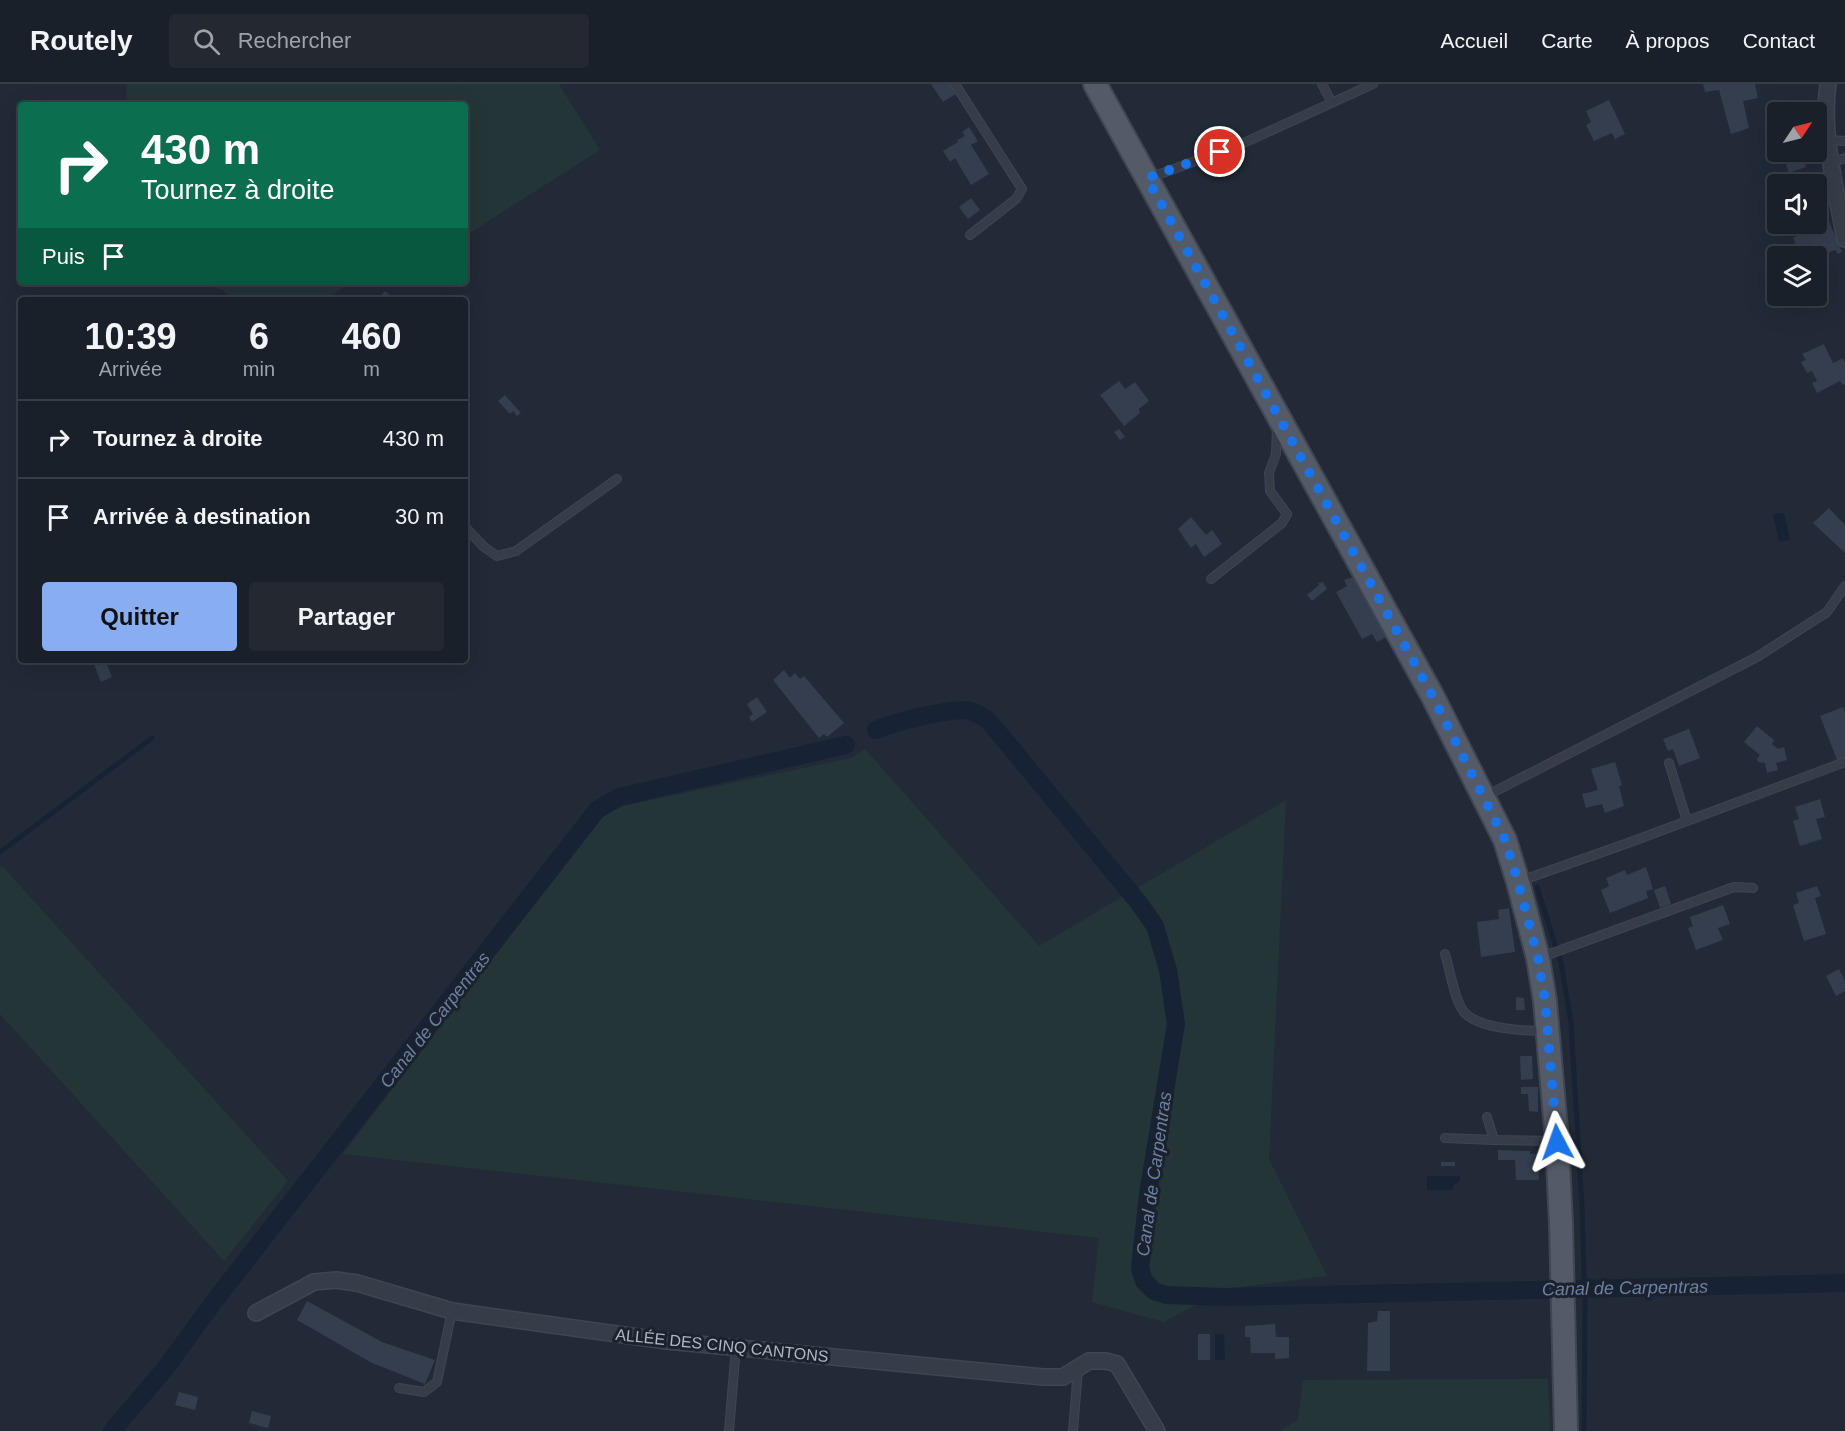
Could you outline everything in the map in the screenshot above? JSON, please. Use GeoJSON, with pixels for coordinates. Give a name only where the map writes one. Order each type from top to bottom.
{"type":"FeatureCollection","features":[{"type":"Feature","properties":{"kind":"main road"},"geometry":{"type":"LineString","coordinates":[[1095,84],[1432,695],[1505,840],[1538,958],[1548,1032],[1561,1224],[1566,1431]]}},
{"type":"Feature","properties":{"kind":"street"},"geometry":{"type":"LineString","coordinates":[[1828,84],[1826,98],[1829,140],[1838,160],[1845,239]]}},
{"type":"Feature","properties":{"kind":"street","name":"ALLÉE DES CINQ CANTONS"},"geometry":{"type":"LineString","coordinates":[[256,1312],[314,1282],[336,1280],[357,1283],[452,1311],[667,1341],[1043,1377],[1063,1377],[1089,1361],[1106,1361],[1117,1364],[1157,1431]]}},
{"type":"Feature","properties":{"kind":"lane"},"geometry":{"type":"LineString","coordinates":[[955,84],[1022,189],[1016,199],[970,235]]}},
{"type":"Feature","properties":{"kind":"lane"},"geometry":{"type":"LineString","coordinates":[[1322,84],[1332,103]]}},
{"type":"Feature","properties":{"kind":"lane"},"geometry":{"type":"LineString","coordinates":[[1147,178],[1237,146],[1373,84]]}},
{"type":"Feature","properties":{"kind":"lane"},"geometry":{"type":"LineString","coordinates":[[1829,140],[1845,141]]}},
{"type":"Feature","properties":{"kind":"lane"},"geometry":{"type":"LineString","coordinates":[[1211,579],[1282,523],[1287,514],[1270,491],[1269,473],[1276,454],[1278,417]]}},
{"type":"Feature","properties":{"kind":"lane"},"geometry":{"type":"LineString","coordinates":[[468,530],[484,547],[497,556],[516,551],[617,479]]}},
{"type":"Feature","properties":{"kind":"lane"},"geometry":{"type":"LineString","coordinates":[[1485,797],[1757,657],[1827,612],[1845,586]]}},
{"type":"Feature","properties":{"kind":"lane"},"geometry":{"type":"LineString","coordinates":[[1518,882],[1845,762]]}},
{"type":"Feature","properties":{"kind":"lane"},"geometry":{"type":"LineString","coordinates":[[1669,764],[1687,821]]}},
{"type":"Feature","properties":{"kind":"lane"},"geometry":{"type":"LineString","coordinates":[[1538,958],[1734,887],[1753,888]]}},
{"type":"Feature","properties":{"kind":"lane"},"geometry":{"type":"LineString","coordinates":[[1445,954],[1464,1013],[1477,1021],[1500,1027],[1548,1032]]}},
{"type":"Feature","properties":{"kind":"lane"},"geometry":{"type":"LineString","coordinates":[[1486,1117],[1494,1140]]}},
{"type":"Feature","properties":{"kind":"lane"},"geometry":{"type":"LineString","coordinates":[[1445,1138],[1557,1142]]}},
{"type":"Feature","properties":{"kind":"lane"},"geometry":{"type":"LineString","coordinates":[[399,1388],[424,1392],[437,1382],[452,1311]]}},
{"type":"Feature","properties":{"kind":"lane"},"geometry":{"type":"LineString","coordinates":[[729,1431],[736,1347]]}},
{"type":"Feature","properties":{"kind":"lane"},"geometry":{"type":"LineString","coordinates":[[1073,1431],[1078,1369]]}},
{"type":"Feature","properties":{"kind":"shaded area"},"geometry":{"type":"Polygon","coordinates":[[[127,84],[559,84],[600,150],[468,234],[468,102],[126,102],[127,84]]]}},
{"type":"Feature","properties":{"kind":"shaded area"},"geometry":{"type":"Polygon","coordinates":[[[206,285],[346,285],[330,297],[230,297],[223,290],[206,285]]]}},
{"type":"Feature","properties":{"kind":"shaded area"},"geometry":{"type":"Polygon","coordinates":[[[865,749],[1039,946],[1286,800],[1269,1159],[1327,1276],[1224,1289],[1164,1322],[1092,1302],[1099,1238],[343,1154],[599,817],[623,806],[851,758],[865,749]]]}},
{"type":"Feature","properties":{"kind":"shaded area"},"geometry":{"type":"Polygon","coordinates":[[[2,866],[288,1181],[224,1261],[0,1014],[0,868],[2,866]]]}},
{"type":"Feature","properties":{"kind":"shaded area"},"geometry":{"type":"Polygon","coordinates":[[[1548,1379],[1550,1431],[1280,1431],[1298,1420],[1303,1380],[1548,1379]]]}},
{"type":"Feature","properties":{"kind":"water"},"geometry":{"type":"Polygon","coordinates":[[[1784,513],[1790,540],[1779,542],[1773,514],[1784,513]]]}},
{"type":"Feature","properties":{"kind":"water"},"geometry":{"type":"Polygon","coordinates":[[[1427,1176],[1460,1176],[1460,1181],[1454,1185],[1452,1190],[1427,1190],[1427,1176]]]}},
{"type":"Feature","properties":{"kind":"water"},"geometry":{"type":"Polygon","coordinates":[[[1215,1334],[1224,1334],[1225,1360],[1215,1360],[1215,1334]]]}},
{"type":"Feature","properties":{"kind":"building"},"geometry":{"type":"Polygon","coordinates":[[[931,84],[950,84],[956,94],[943,102],[931,84]]]}},
{"type":"Feature","properties":{"kind":"building"},"geometry":{"type":"Polygon","coordinates":[[[1703,84],[1755,84],[1758,98],[1743,101],[1749,128],[1731,134],[1719,90],[1705,92],[1703,84]]]}},
{"type":"Feature","properties":{"kind":"building"},"geometry":{"type":"Polygon","coordinates":[[[1609,100],[1625,134],[1615,139],[1612,133],[1594,141],[1586,125],[1591,122],[1586,111],[1609,100]]]}},
{"type":"Feature","properties":{"kind":"building"},"geometry":{"type":"Polygon","coordinates":[[[969,127],[978,141],[971,145],[989,174],[971,185],[955,158],[950,162],[943,151],[965,136],[962,132],[969,127]]]}},
{"type":"Feature","properties":{"kind":"building"},"geometry":{"type":"Polygon","coordinates":[[[1785,162],[1804,162],[1806,167],[1789,173],[1785,162]]]}},
{"type":"Feature","properties":{"kind":"building"},"geometry":{"type":"Polygon","coordinates":[[[971,198],[980,210],[968,219],[959,207],[971,198]]]}},
{"type":"Feature","properties":{"kind":"building"},"geometry":{"type":"Polygon","coordinates":[[[1827,217],[1842,252],[1838,254],[1835,250],[1827,253],[1827,246],[1797,246],[1793,238],[1802,234],[1827,234],[1827,217]]]}},
{"type":"Feature","properties":{"kind":"building"},"geometry":{"type":"Polygon","coordinates":[[[385,291],[392,297],[380,297],[385,291]]]}},
{"type":"Feature","properties":{"kind":"building"},"geometry":{"type":"Polygon","coordinates":[[[1824,344],[1833,363],[1843,358],[1845,384],[1843,385],[1840,381],[1817,393],[1812,383],[1817,381],[1812,371],[1807,373],[1801,362],[1806,360],[1802,354],[1824,344]]]}},
{"type":"Feature","properties":{"kind":"building"},"geometry":{"type":"Polygon","coordinates":[[[1119,381],[1125,389],[1135,382],[1149,401],[1139,409],[1140,413],[1124,426],[1100,395],[1119,381]]]}},
{"type":"Feature","properties":{"kind":"building"},"geometry":{"type":"Polygon","coordinates":[[[505,395],[521,413],[517,416],[513,411],[510,414],[498,401],[505,395]]]}},
{"type":"Feature","properties":{"kind":"building"},"geometry":{"type":"Polygon","coordinates":[[[1119,429],[1125,437],[1120,440],[1114,432],[1119,429]]]}},
{"type":"Feature","properties":{"kind":"building"},"geometry":{"type":"Polygon","coordinates":[[[1829,508],[1845,525],[1845,553],[1813,523],[1829,508]]]}},
{"type":"Feature","properties":{"kind":"building"},"geometry":{"type":"Polygon","coordinates":[[[1191,517],[1206,535],[1212,530],[1222,544],[1204,557],[1196,544],[1191,548],[1178,529],[1191,517]]]}},
{"type":"Feature","properties":{"kind":"building"},"geometry":{"type":"Polygon","coordinates":[[[1353,577],[1386,637],[1377,642],[1372,634],[1362,639],[1336,592],[1347,586],[1344,580],[1353,577]]]}},
{"type":"Feature","properties":{"kind":"building"},"geometry":{"type":"Polygon","coordinates":[[[1323,582],[1327,589],[1312,601],[1307,595],[1319,585],[1318,583],[1323,582]]]}},
{"type":"Feature","properties":{"kind":"building"},"geometry":{"type":"Polygon","coordinates":[[[93,663],[106,663],[112,677],[101,682],[93,663]]]}},
{"type":"Feature","properties":{"kind":"building"},"geometry":{"type":"Polygon","coordinates":[[[784,670],[790,678],[795,673],[800,679],[804,676],[844,723],[827,737],[824,734],[819,738],[773,680],[784,670]]]}},
{"type":"Feature","properties":{"kind":"building"},"geometry":{"type":"Polygon","coordinates":[[[757,697],[767,712],[752,722],[749,717],[753,714],[747,704],[757,697]]]}},
{"type":"Feature","properties":{"kind":"building"},"geometry":{"type":"Polygon","coordinates":[[[1843,707],[1845,758],[1837,760],[1820,716],[1843,707]]]}},
{"type":"Feature","properties":{"kind":"building"},"geometry":{"type":"Polygon","coordinates":[[[1757,726],[1774,740],[1772,744],[1778,749],[1784,747],[1787,760],[1776,763],[1778,770],[1767,773],[1765,763],[1758,762],[1760,755],[1744,742],[1757,726]]]}},
{"type":"Feature","properties":{"kind":"building"},"geometry":{"type":"Polygon","coordinates":[[[1689,729],[1700,758],[1679,766],[1673,749],[1668,751],[1663,739],[1689,729]]]}},
{"type":"Feature","properties":{"kind":"building"},"geometry":{"type":"Polygon","coordinates":[[[1615,762],[1622,785],[1619,786],[1624,806],[1605,813],[1602,804],[1586,808],[1582,794],[1598,790],[1591,769],[1615,762]]]}},
{"type":"Feature","properties":{"kind":"building"},"geometry":{"type":"Polygon","coordinates":[[[1820,799],[1825,817],[1816,819],[1822,839],[1800,846],[1793,821],[1799,819],[1795,807],[1820,799]]]}},
{"type":"Feature","properties":{"kind":"building"},"geometry":{"type":"Polygon","coordinates":[[[1646,867],[1653,889],[1646,891],[1648,898],[1610,913],[1601,890],[1609,886],[1606,878],[1625,870],[1627,875],[1646,867]]]}},
{"type":"Feature","properties":{"kind":"building"},"geometry":{"type":"Polygon","coordinates":[[[1665,886],[1671,904],[1660,908],[1654,890],[1665,886]]]}},
{"type":"Feature","properties":{"kind":"building"},"geometry":{"type":"Polygon","coordinates":[[[1817,886],[1821,896],[1815,898],[1826,934],[1804,941],[1793,905],[1799,903],[1796,893],[1817,886]]]}},
{"type":"Feature","properties":{"kind":"building"},"geometry":{"type":"Polygon","coordinates":[[[1723,905],[1730,924],[1718,928],[1723,940],[1696,950],[1688,928],[1693,926],[1690,917],[1723,905]]]}},
{"type":"Feature","properties":{"kind":"building"},"geometry":{"type":"Polygon","coordinates":[[[1509,908],[1515,952],[1481,957],[1477,922],[1499,919],[1498,910],[1509,908]]]}},
{"type":"Feature","properties":{"kind":"building"},"geometry":{"type":"Polygon","coordinates":[[[1839,969],[1845,981],[1845,991],[1836,996],[1826,976],[1839,969]]]}},
{"type":"Feature","properties":{"kind":"building"},"geometry":{"type":"Polygon","coordinates":[[[1516,997],[1524,998],[1525,1010],[1516,1010],[1516,997]]]}},
{"type":"Feature","properties":{"kind":"building"},"geometry":{"type":"Polygon","coordinates":[[[1520,1056],[1532,1056],[1533,1079],[1521,1080],[1520,1056]]]}},
{"type":"Feature","properties":{"kind":"building"},"geometry":{"type":"Polygon","coordinates":[[[1521,1087],[1538,1087],[1538,1112],[1529,1111],[1528,1094],[1521,1094],[1521,1087]]]}},
{"type":"Feature","properties":{"kind":"building"},"geometry":{"type":"Polygon","coordinates":[[[1498,1150],[1530,1151],[1530,1154],[1538,1154],[1539,1180],[1516,1180],[1515,1160],[1498,1160],[1498,1150]]]}},
{"type":"Feature","properties":{"kind":"building"},"geometry":{"type":"Polygon","coordinates":[[[1441,1162],[1455,1162],[1455,1166],[1441,1166],[1441,1162]]]}},
{"type":"Feature","properties":{"kind":"building"},"geometry":{"type":"Polygon","coordinates":[[[307,1301],[382,1342],[435,1360],[425,1384],[372,1363],[297,1320],[307,1301]]]}},
{"type":"Feature","properties":{"kind":"building"},"geometry":{"type":"Polygon","coordinates":[[[1378,1311],[1390,1311],[1390,1371],[1367,1371],[1368,1323],[1377,1321],[1378,1311]]]}},
{"type":"Feature","properties":{"kind":"building"},"geometry":{"type":"Polygon","coordinates":[[[1275,1324],[1276,1337],[1289,1337],[1289,1358],[1275,1359],[1275,1353],[1251,1353],[1250,1337],[1245,1337],[1245,1326],[1275,1324]]]}},
{"type":"Feature","properties":{"kind":"building"},"geometry":{"type":"Polygon","coordinates":[[[1198,1334],[1210,1334],[1210,1360],[1198,1360],[1198,1334]]]}},
{"type":"Feature","properties":{"kind":"building"},"geometry":{"type":"Polygon","coordinates":[[[179,1392],[198,1397],[195,1410],[175,1405],[179,1392]]]}},
{"type":"Feature","properties":{"kind":"building"},"geometry":{"type":"Polygon","coordinates":[[[252,1411],[271,1416],[268,1428],[249,1423],[252,1411]]]}},
{"type":"Feature","properties":{"kind":"waterway","name":"Canal de Carpentras"},"geometry":{"type":"LineString","coordinates":[[876,730],[895,723],[958,710],[967,710],[988,720],[1139,903],[1155,926],[1168,970],[1176,1024],[1148,1194],[1140,1268],[1144,1281],[1154,1291],[1166,1295],[1224,1297],[1845,1283]]}},
{"type":"Feature","properties":{"kind":"waterway"},"geometry":{"type":"LineString","coordinates":[[0,852],[152,738]]}},
{"type":"Feature","properties":{"kind":"waterway","name":"Canal de Carpentras"},"geometry":{"type":"LineString","coordinates":[[112,1431],[164,1370],[216,1299],[597,810],[619,797],[846,745]]}},
{"type":"Feature","properties":{"kind":"waterway"},"geometry":{"type":"LineString","coordinates":[[1537,887],[1561,963],[1571,1023],[1582,1207],[1585,1304],[1584,1431]]}},
{"type":"Feature","properties":{"kind":"route"},"geometry":{"type":"LineString","coordinates":[[1220,152],[1147,178],[1432,695],[1505,840],[1538,958],[1545,1001],[1557,1142]]}}]}
